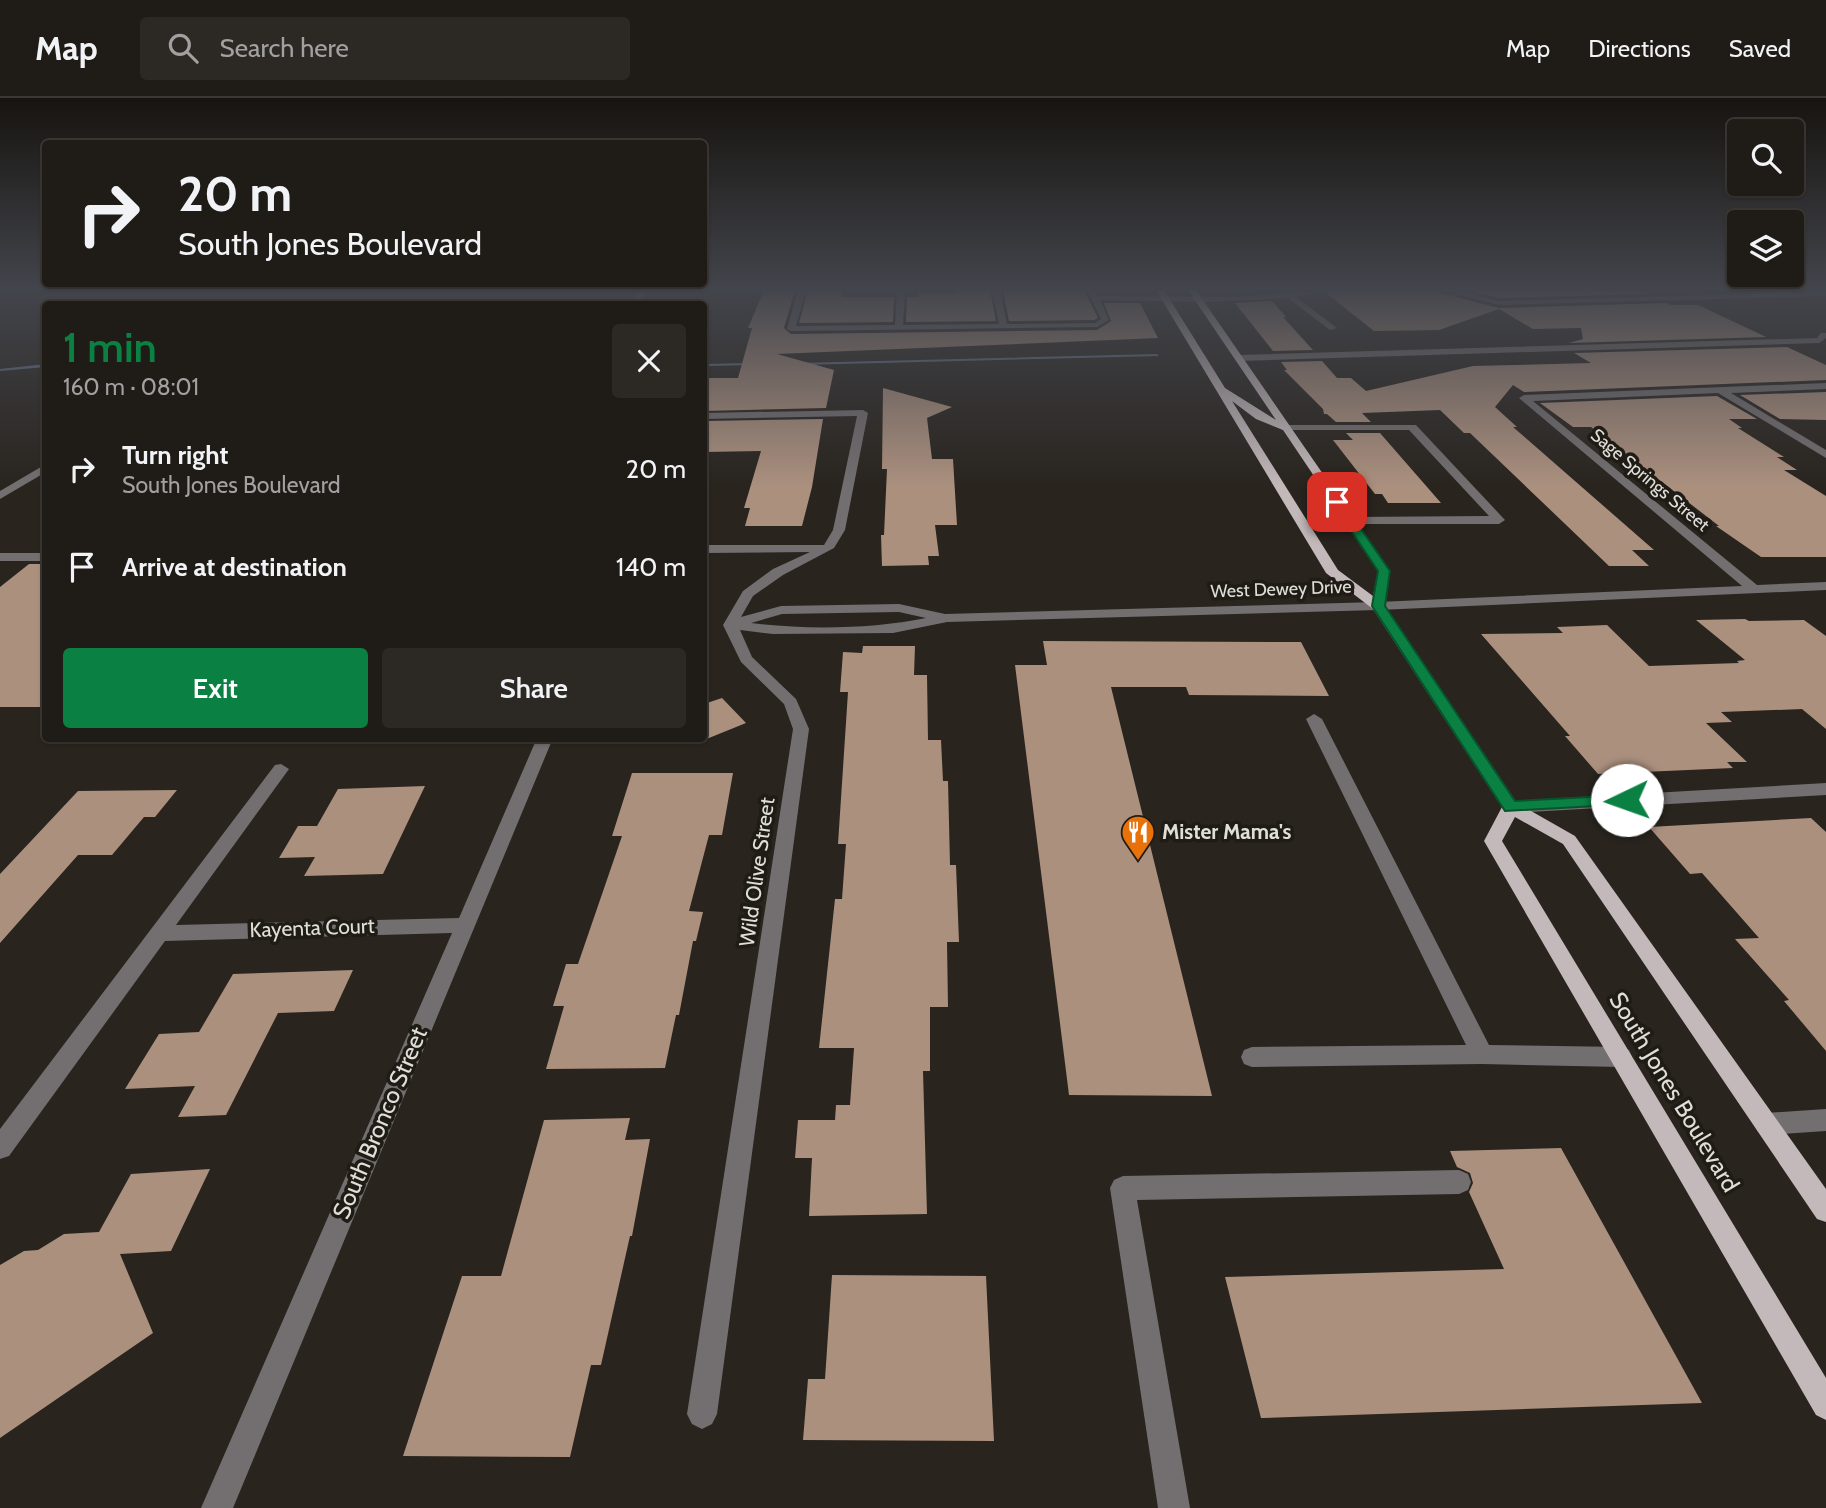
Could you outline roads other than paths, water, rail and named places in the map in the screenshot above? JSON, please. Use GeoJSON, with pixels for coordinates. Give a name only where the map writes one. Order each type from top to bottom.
{"type":"FeatureCollection","features":[{"type":"Feature","properties":{"kind":"main road"},"geometry":{"type":"LineString","coordinates":[[1201,356],[1333,573],[1378,606],[1511,807],[1569,840],[1826,1210]]}},
{"type":"Feature","properties":{"kind":"main road"},"geometry":{"type":"LineString","coordinates":[[1239,358],[1384,571],[1378,606]]}},
{"type":"Feature","properties":{"kind":"main road"},"geometry":{"type":"LineString","coordinates":[[1221,387],[1260,417],[1286,428]]}},
{"type":"Feature","properties":{"kind":"main road","name":"South Jones Boulevard"},"geometry":{"type":"LineString","coordinates":[[1511,807],[1493,841],[1826,1405]]}},
{"type":"Feature","properties":{"kind":"street"},"geometry":{"type":"LineString","coordinates":[[1239,358],[1308,356]]}},
{"type":"Feature","properties":{"kind":"street"},"geometry":{"type":"LineString","coordinates":[[1720,390],[1826,386]]}},
{"type":"Feature","properties":{"kind":"street"},"geometry":{"type":"LineString","coordinates":[[1720,390],[1826,455]]}},
{"type":"Feature","properties":{"kind":"street","name":"Sage Springs Street"},"geometry":{"type":"LineString","coordinates":[[1720,390],[1524,398],[1754,589]]}},
{"type":"Feature","properties":{"kind":"street"},"geometry":{"type":"LineString","coordinates":[[707,416],[863,413],[839,530],[828,548],[778,572],[748,594],[730,625]]}},
{"type":"Feature","properties":{"kind":"street"},"geometry":{"type":"LineString","coordinates":[[1286,428],[1412,427],[1499,520],[1350,521]]}},
{"type":"Feature","properties":{"kind":"street"},"geometry":{"type":"LineString","coordinates":[[0,496],[42,470]]}},
{"type":"Feature","properties":{"kind":"street"},"geometry":{"type":"LineString","coordinates":[[707,549],[828,548]]}},
{"type":"Feature","properties":{"kind":"street"},"geometry":{"type":"LineString","coordinates":[[0,557],[42,556]]}},
{"type":"Feature","properties":{"kind":"street","name":"West Dewey Drive"},"geometry":{"type":"LineString","coordinates":[[730,625],[773,630],[893,629],[947,618],[1378,606],[1826,586]]}},
{"type":"Feature","properties":{"kind":"street","name":"West Dewey Drive"},"geometry":{"type":"LineString","coordinates":[[730,625],[781,610],[899,608],[947,618]]}},
{"type":"Feature","properties":{"kind":"street"},"geometry":{"type":"LineString","coordinates":[[843,629],[845,609]]}},
{"type":"Feature","properties":{"kind":"street","name":"Wild Olive Street"},"geometry":{"type":"LineString","coordinates":[[702,1414],[801,729],[791,702],[746,659],[730,625]]}},
{"type":"Feature","properties":{"kind":"street"},"geometry":{"type":"LineString","coordinates":[[1314,719],[1482,1054]]}},
{"type":"Feature","properties":{"kind":"street","name":"South Bronco Street"},"geometry":{"type":"LineString","coordinates":[[217,1508],[543,742]]}},
{"type":"Feature","properties":{"kind":"street"},"geometry":{"type":"LineString","coordinates":[[0,1148],[281,769]]}},
{"type":"Feature","properties":{"kind":"street"},"geometry":{"type":"LineString","coordinates":[[1511,807],[1826,789]]}},
{"type":"Feature","properties":{"kind":"street","name":"Kayenta Court"},"geometry":{"type":"LineString","coordinates":[[160,933],[465,925]]}},
{"type":"Feature","properties":{"kind":"street"},"geometry":{"type":"LineString","coordinates":[[1252,1057],[1482,1054],[1621,1057]]}},
{"type":"Feature","properties":{"kind":"street"},"geometry":{"type":"LineString","coordinates":[[1766,1124],[1826,1120]]}},
{"type":"Feature","properties":{"kind":"street"},"geometry":{"type":"LineString","coordinates":[[1174,1508],[1123,1188],[1459,1182]]}},
{"type":"Feature","properties":{"kind":"waterway"},"geometry":{"type":"LineString","coordinates":[[799,364],[1125,356]]}},
{"type":"Feature","properties":{"kind":"waterway"},"geometry":{"type":"LineString","coordinates":[[707,365],[752,364]]}},
{"type":"Feature","properties":{"kind":"waterway"},"geometry":{"type":"LineString","coordinates":[[0,370],[42,365]]}},
{"type":"Feature","properties":{"kind":"place","name":"Mister Mama's"},"geometry":{"type":"Point","coordinates":[1138,862]}}]}
